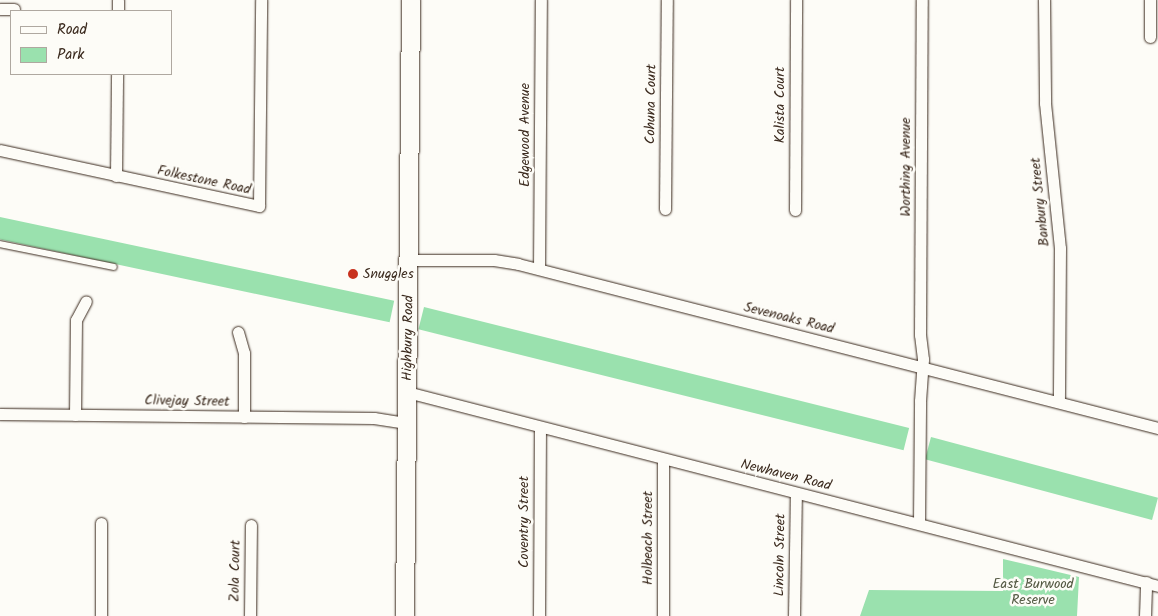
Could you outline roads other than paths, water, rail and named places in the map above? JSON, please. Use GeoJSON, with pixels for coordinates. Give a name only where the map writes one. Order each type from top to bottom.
{"type":"FeatureCollection","features":[{"type":"Feature","properties":{"kind":"main road","name":"Highbury Road"},"geometry":{"type":"LineString","coordinates":[[405,616],[412,0]]}},
{"type":"Feature","properties":{"kind":"street","name":"Folkestone Road"},"geometry":{"type":"LineString","coordinates":[[0,150],[259,206],[261,0]]}},
{"type":"Feature","properties":{"kind":"street","name":"Edgewood Avenue"},"geometry":{"type":"LineString","coordinates":[[539,269],[541,0]]}},
{"type":"Feature","properties":{"kind":"street","name":"Cohuna Court"},"geometry":{"type":"LineString","coordinates":[[665,209],[667,0]]}},
{"type":"Feature","properties":{"kind":"street","name":"Kalista Court"},"geometry":{"type":"LineString","coordinates":[[795,210],[796,0]]}},
{"type":"Feature","properties":{"kind":"street","name":"Worthing Avenue"},"geometry":{"type":"LineString","coordinates":[[918,523],[922,0]]}},
{"type":"Feature","properties":{"kind":"street","name":"Banbury Street"},"geometry":{"type":"LineString","coordinates":[[1044,0],[1045,103],[1060,248],[1059,402]]}},
{"type":"Feature","properties":{"kind":"street"},"geometry":{"type":"LineString","coordinates":[[1150,0],[1150,37]]}},
{"type":"Feature","properties":{"kind":"street"},"geometry":{"type":"LineString","coordinates":[[0,9],[14,9]]}},
{"type":"Feature","properties":{"kind":"street"},"geometry":{"type":"LineString","coordinates":[[116,176],[117,75]]}},
{"type":"Feature","properties":{"kind":"street","name":"Sevenoaks Road"},"geometry":{"type":"LineString","coordinates":[[409,260],[494,260],[539,269],[1158,428]]}},
{"type":"Feature","properties":{"kind":"street"},"geometry":{"type":"LineString","coordinates":[[75,415],[76,320],[86,300]]}},
{"type":"Feature","properties":{"kind":"street"},"geometry":{"type":"LineString","coordinates":[[238,332],[244,353],[244,417]]}},
{"type":"Feature","properties":{"kind":"street","name":"Newhaven Road"},"geometry":{"type":"LineString","coordinates":[[407,392],[663,460],[918,523],[1158,586]]}},
{"type":"Feature","properties":{"kind":"street","name":"Clivejay Street"},"geometry":{"type":"LineString","coordinates":[[0,414],[407,418]]}},
{"type":"Feature","properties":{"kind":"street","name":"Coventry Street"},"geometry":{"type":"LineString","coordinates":[[539,616],[540,427]]}},
{"type":"Feature","properties":{"kind":"street","name":"Holbeach Street"},"geometry":{"type":"LineString","coordinates":[[663,460],[663,616]]}},
{"type":"Feature","properties":{"kind":"street","name":"Lincoln Street"},"geometry":{"type":"LineString","coordinates":[[794,616],[796,494]]}},
{"type":"Feature","properties":{"kind":"street"},"geometry":{"type":"LineString","coordinates":[[101,522],[101,616]]}},
{"type":"Feature","properties":{"kind":"street","name":"Zola Court"},"geometry":{"type":"LineString","coordinates":[[250,616],[251,525]]}},
{"type":"Feature","properties":{"kind":"street"},"geometry":{"type":"LineString","coordinates":[[1145,616],[1146,582]]}},
{"type":"Feature","properties":{"kind":"lane"},"geometry":{"type":"LineString","coordinates":[[0,244],[114,267]]}},
{"type":"Feature","properties":{"kind":"place","name":"Snuggles"},"geometry":{"type":"Point","coordinates":[353,274]}},
{"type":"Feature","properties":{"kind":"park label","name":"East Burwood Reserve"},"geometry":{"type":"Point","coordinates":[1033,592]}}]}
